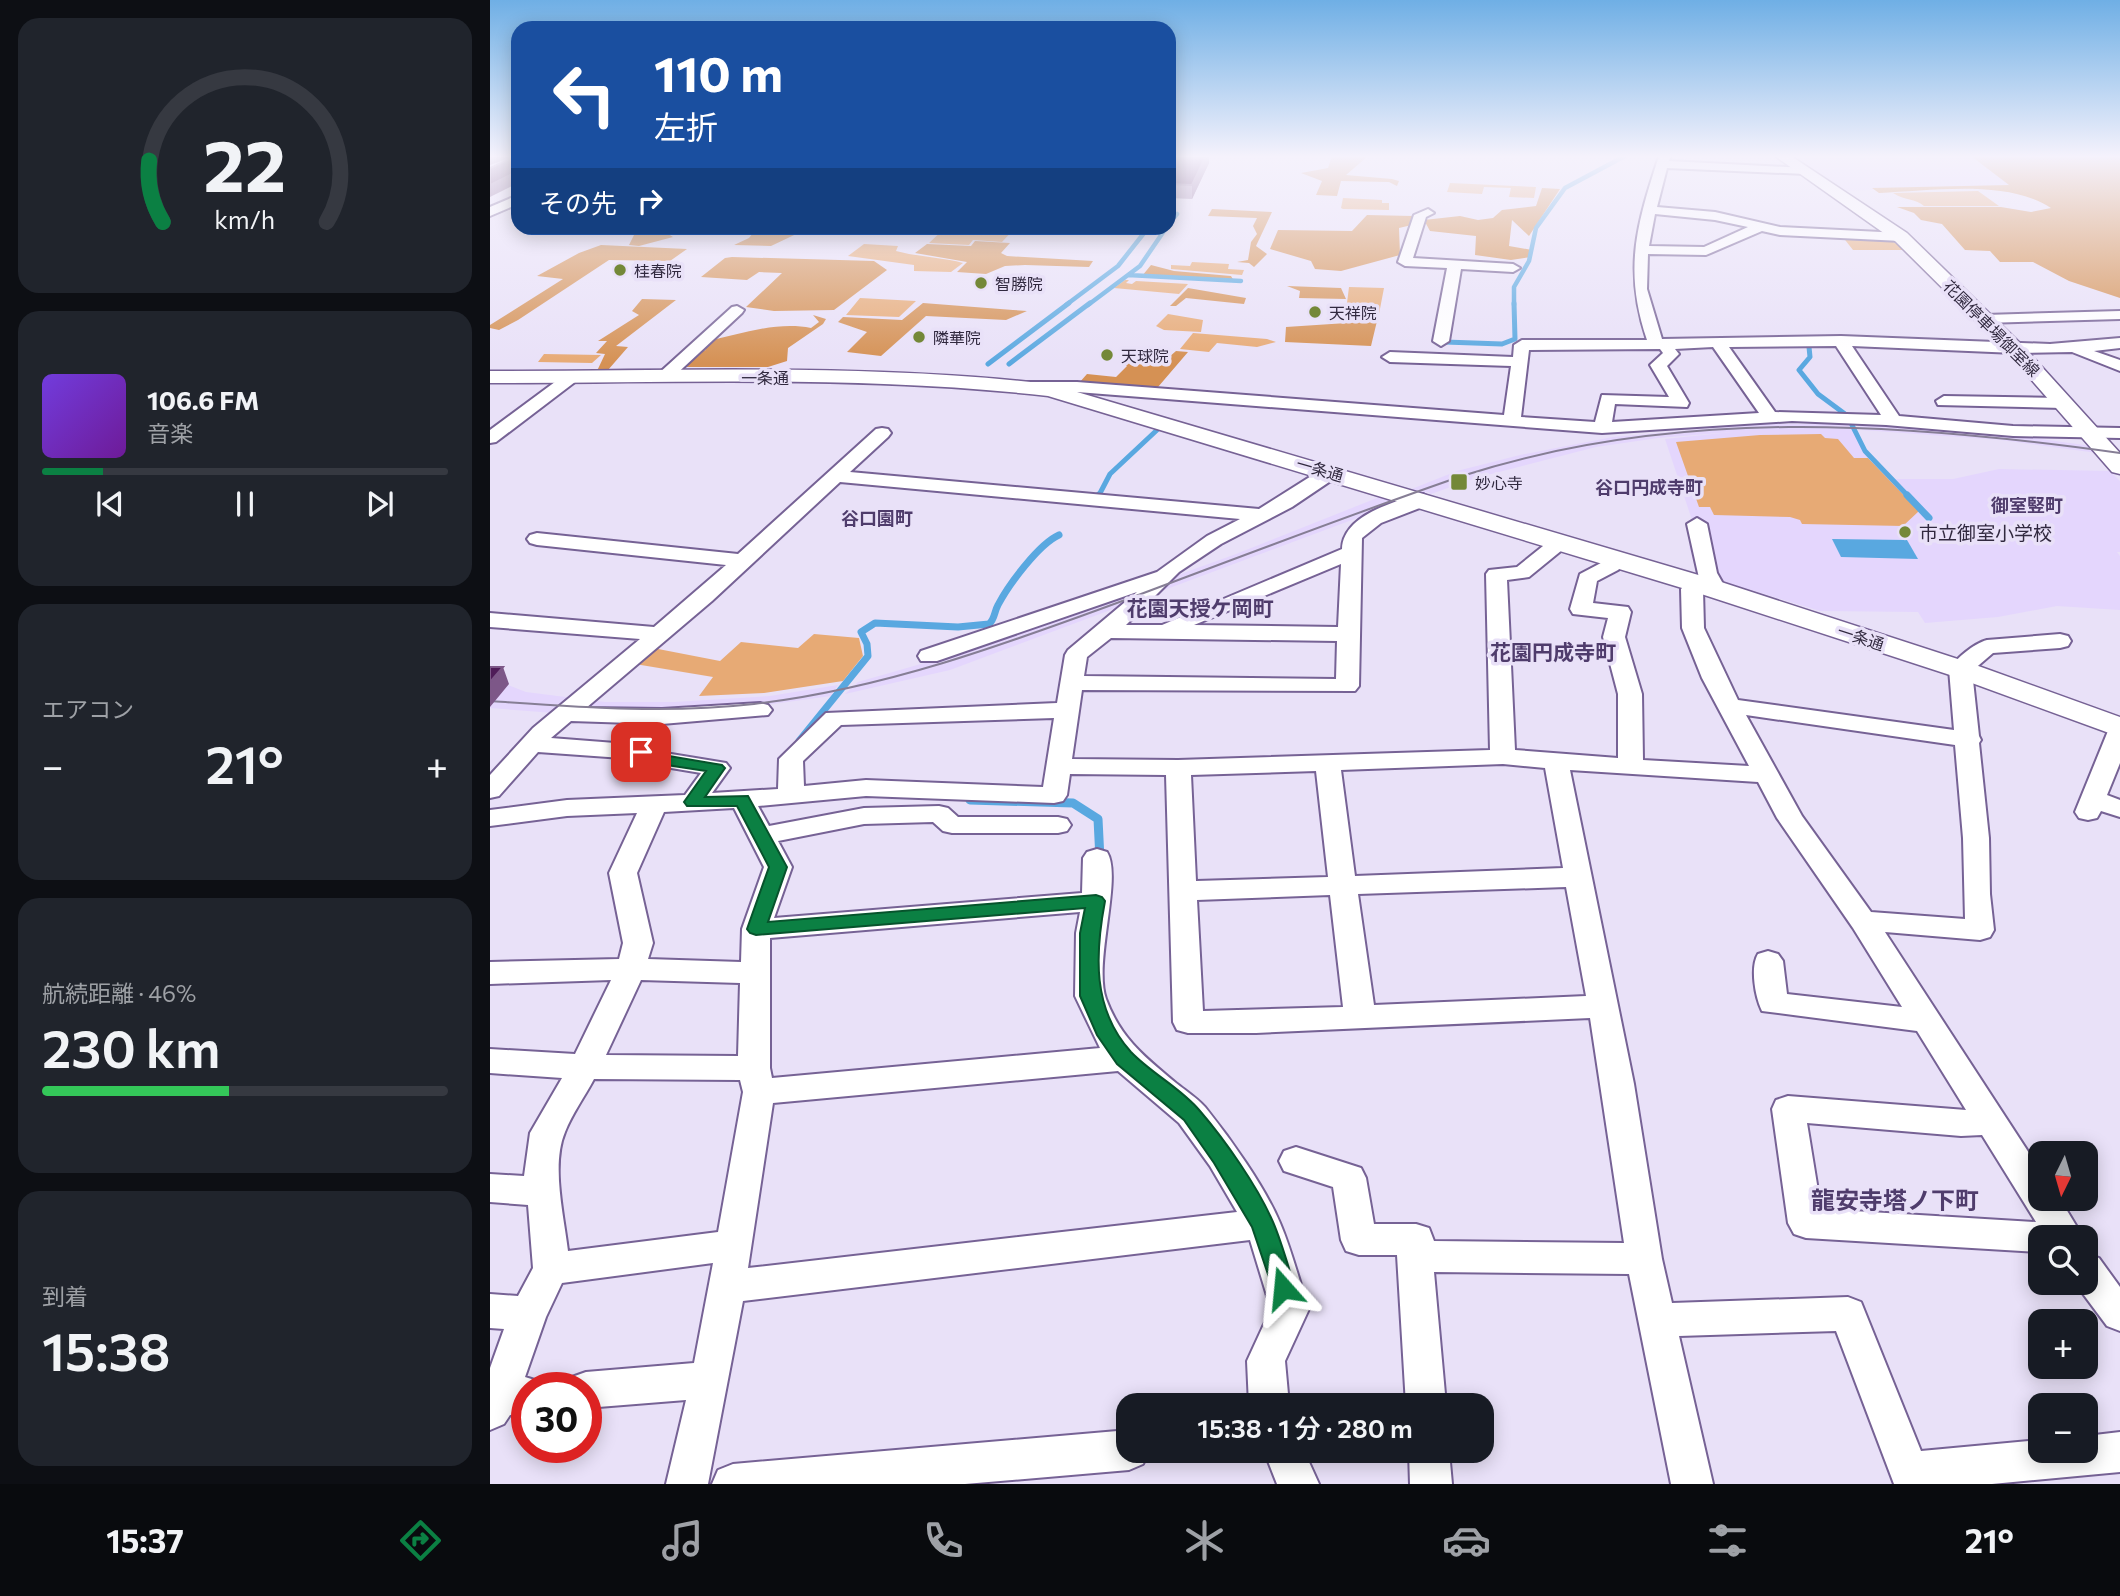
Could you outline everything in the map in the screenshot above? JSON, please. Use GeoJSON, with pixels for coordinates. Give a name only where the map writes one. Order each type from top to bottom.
{"type":"FeatureCollection","features":[{"type":"Feature","properties":{"kind":"main road","name":"花園停車場御室線"},"geometry":{"type":"LineString","coordinates":[[1884,225],[1901,237],[2015,349],[2120,467]]}},
{"type":"Feature","properties":{"kind":"main road","name":"一条通"},"geometry":{"type":"LineString","coordinates":[[490,377],[855,378],[980,382],[1050,390],[1618,559],[1960,669],[2120,730]]}},
{"type":"Feature","properties":{"kind":"street"},"geometry":{"type":"LineString","coordinates":[[1417,225],[1405,262],[1513,268]]}},
{"type":"Feature","properties":{"kind":"street"},"geometry":{"type":"LineString","coordinates":[[1602,428],[1608,399],[1681,403],[1658,365],[1671,354],[1659,342],[1642,305],[1640,282],[1648,225]]}},
{"type":"Feature","properties":{"kind":"street"},"geometry":{"type":"LineString","coordinates":[[1752,225],[1806,233],[1901,237]]}},
{"type":"Feature","properties":{"kind":"street"},"geometry":{"type":"LineString","coordinates":[[1798,225],[1806,233],[1807,244],[1818,245]]}},
{"type":"Feature","properties":{"kind":"street"},"geometry":{"type":"LineString","coordinates":[[1644,250],[1706,251],[1759,227]]}},
{"type":"Feature","properties":{"kind":"street"},"geometry":{"type":"LineString","coordinates":[[1441,341],[1455,265]]}},
{"type":"Feature","properties":{"kind":"street"},"geometry":{"type":"LineString","coordinates":[[664,377],[737,310]]}},
{"type":"Feature","properties":{"kind":"street"},"geometry":{"type":"LineString","coordinates":[[1985,319],[2120,315]]}},
{"type":"Feature","properties":{"kind":"street"},"geometry":{"type":"LineString","coordinates":[[1841,341],[1894,421]]}},
{"type":"Feature","properties":{"kind":"street"},"geometry":{"type":"LineString","coordinates":[[1512,422],[1521,345],[1841,341],[2015,349],[2077,349],[2120,343]]}},
{"type":"Feature","properties":{"kind":"street"},"geometry":{"type":"LineString","coordinates":[[1718,342],[1770,417]]}},
{"type":"Feature","properties":{"kind":"street"},"geometry":{"type":"LineString","coordinates":[[2077,349],[2120,366]]}},
{"type":"Feature","properties":{"kind":"street"},"geometry":{"type":"LineString","coordinates":[[1390,358],[1520,362]]}},
{"type":"Feature","properties":{"kind":"street"},"geometry":{"type":"LineString","coordinates":[[490,438],[569,379]]}},
{"type":"Feature","properties":{"kind":"street"},"geometry":{"type":"LineString","coordinates":[[1027,387],[1077,387],[1602,428],[1770,417],[1894,421],[2013,431],[2120,433]]}},
{"type":"Feature","properties":{"kind":"street"},"geometry":{"type":"LineString","coordinates":[[1944,401],[2063,403]]}},
{"type":"Feature","properties":{"kind":"street"},"geometry":{"type":"LineString","coordinates":[[490,790],[565,713],[743,561],[882,433]]}},
{"type":"Feature","properties":{"kind":"street"},"geometry":{"type":"LineString","coordinates":[[490,818],[567,808],[742,800],[866,788],[1054,795],[1076,654],[1131,610],[1161,577],[1214,540],[1265,515],[1331,472]]}},
{"type":"Feature","properties":{"kind":"street"},"geometry":{"type":"LineString","coordinates":[[837,476],[1265,515]]}},
{"type":"Feature","properties":{"kind":"street"},"geometry":{"type":"LineString","coordinates":[[1072,683],[1347,686],[1352,538],[1357,530],[1423,500]]}},
{"type":"Feature","properties":{"kind":"street"},"geometry":{"type":"LineString","coordinates":[[1697,524],[1707,572],[1706,587],[1692,589],[1693,628],[1714,678],[1790,818],[1863,921],[2028,1177]]}},
{"type":"Feature","properties":{"kind":"street"},"geometry":{"type":"LineString","coordinates":[[537,539],[743,561]]}},
{"type":"Feature","properties":{"kind":"street"},"geometry":{"type":"LineString","coordinates":[[1503,757],[1496,574],[1522,573],[1560,542]]}},
{"type":"Feature","properties":{"kind":"street"},"geometry":{"type":"LineString","coordinates":[[1161,631],[1351,552]]}},
{"type":"Feature","properties":{"kind":"street"},"geometry":{"type":"LineString","coordinates":[[1618,559],[1611,568],[1598,570],[1587,578],[1581,608],[1620,612],[1614,637],[1630,694],[1631,767]]}},
{"type":"Feature","properties":{"kind":"street"},"geometry":{"type":"LineString","coordinates":[[929,656],[1161,577]]}},
{"type":"Feature","properties":{"kind":"street"},"geometry":{"type":"LineString","coordinates":[[490,620],[658,634]]}},
{"type":"Feature","properties":{"kind":"street"},"geometry":{"type":"LineString","coordinates":[[1105,631],[1347,634]]}},
{"type":"Feature","properties":{"kind":"street"},"geometry":{"type":"LineString","coordinates":[[1863,921],[1980,930],[1969,740],[1960,669],[1987,647],[2060,641]]}},
{"type":"Feature","properties":{"kind":"street"},"geometry":{"type":"LineString","coordinates":[[1731,706],[1969,740]]}},
{"type":"Feature","properties":{"kind":"street"},"geometry":{"type":"LineString","coordinates":[[565,713],[617,718],[683,718],[760,710]]}},
{"type":"Feature","properties":{"kind":"street"},"geometry":{"type":"LineString","coordinates":[[791,795],[791,759],[834,718],[1068,710]]}},
{"type":"Feature","properties":{"kind":"street"},"geometry":{"type":"LineString","coordinates":[[2120,730],[2090,806],[2120,809]]}},
{"type":"Feature","properties":{"kind":"street"},"geometry":{"type":"LineString","coordinates":[[532,744],[641,752],[653,758],[717,768],[693,802]]}},
{"type":"Feature","properties":{"kind":"street"},"geometry":{"type":"LineString","coordinates":[[1059,766],[1178,768],[1503,757],[1730,774],[1765,774]]}},
{"type":"Feature","properties":{"kind":"street"},"geometry":{"type":"LineString","coordinates":[[1556,761],[1618,1084],[1644,1259],[1692,1484]]}},
{"type":"Feature","properties":{"kind":"street"},"geometry":{"type":"LineString","coordinates":[[1327,762],[1360,1018]]}},
{"type":"Feature","properties":{"kind":"street"},"geometry":{"type":"LineString","coordinates":[[1178,768],[1188,1022],[1360,1018],[1602,1006]]}},
{"type":"Feature","properties":{"kind":"street"},"geometry":{"type":"LineString","coordinates":[[687,1484],[728,1287],[756,1080],[756,929],[778,867],[742,800]]}},
{"type":"Feature","properties":{"kind":"street"},"geometry":{"type":"LineString","coordinates":[[505,1401],[528,1314],[551,1269],[540,1182],[547,1133],[585,1067],[631,969],[638,943],[623,873],[654,804]]}},
{"type":"Feature","properties":{"kind":"street"},"geometry":{"type":"LineString","coordinates":[[761,836],[864,816],[939,814],[951,825],[1058,825]]}},
{"type":"Feature","properties":{"kind":"street"},"geometry":{"type":"LineString","coordinates":[[1097,858],[1096,901],[1090,933],[1090,996],[1108,1035],[1124,1058],[1191,1114],[1222,1156],[1263,1224],[1290,1309],[1266,1362],[1268,1393]]}},
{"type":"Feature","properties":{"kind":"street"},"geometry":{"type":"LineString","coordinates":[[1182,891],[1578,877]]}},
{"type":"Feature","properties":{"kind":"street"},"geometry":{"type":"LineString","coordinates":[[756,929],[1096,901]]}},
{"type":"Feature","properties":{"kind":"street"},"geometry":{"type":"LineString","coordinates":[[1768,961],[1773,1003],[1928,1021]]}},
{"type":"Feature","properties":{"kind":"street"},"geometry":{"type":"LineString","coordinates":[[490,973],[631,969],[755,973]]}},
{"type":"Feature","properties":{"kind":"street"},"geometry":{"type":"LineString","coordinates":[[490,1061],[756,1080],[1124,1058]]}},
{"type":"Feature","properties":{"kind":"street"},"geometry":{"type":"LineString","coordinates":[[1993,1122],[1961,1123],[1788,1109],[1806,1223],[2028,1236]]}},
{"type":"Feature","properties":{"kind":"street"},"geometry":{"type":"LineString","coordinates":[[1296,1161],[1349,1178],[1359,1240],[1416,1239],[1425,1393]]}},
{"type":"Feature","properties":{"kind":"street"},"geometry":{"type":"LineString","coordinates":[[490,1188],[543,1191]]}},
{"type":"Feature","properties":{"kind":"street"},"geometry":{"type":"LineString","coordinates":[[728,1287],[1263,1224]]}},
{"type":"Feature","properties":{"kind":"street"},"geometry":{"type":"LineString","coordinates":[[551,1269],[734,1245]]}},
{"type":"Feature","properties":{"kind":"street"},"geometry":{"type":"LineString","coordinates":[[1415,1256],[1644,1259]]}},
{"type":"Feature","properties":{"kind":"street"},"geometry":{"type":"LineString","coordinates":[[2098,1287],[2120,1314]]}},
{"type":"Feature","properties":{"kind":"street"},"geometry":{"type":"LineString","coordinates":[[490,1311],[528,1314]]}},
{"type":"Feature","properties":{"kind":"street"},"geometry":{"type":"LineString","coordinates":[[1657,1320],[1847,1314],[1909,1472],[2120,1452]]}},
{"type":"Feature","properties":{"kind":"street"},"geometry":{"type":"LineString","coordinates":[[602,1389],[710,1380]]}},
{"type":"Feature","properties":{"kind":"street"},"geometry":{"type":"LineString","coordinates":[[733,1484],[1116,1451]]}},
{"type":"Feature","properties":{"kind":"street"},"geometry":{"type":"LineString","coordinates":[[1288,1463],[1298,1484]]}},
{"type":"Feature","properties":{"kind":"street"},"geometry":{"type":"LineString","coordinates":[[1430,1463],[1431,1484]]}},
{"type":"Feature","properties":{"kind":"shaded area"},"geometry":{"type":"Polygon","coordinates":[[[1266,225],[1256,246],[1267,254],[1254,267],[1249,263],[1237,262],[1248,260],[1251,242],[1257,234],[1253,226],[1266,225]]]}},
{"type":"Feature","properties":{"kind":"shaded area"},"geometry":{"type":"Polygon","coordinates":[[[1357,225],[1411,225],[1399,228],[1400,255],[1341,271],[1315,269],[1311,261],[1270,249],[1278,230],[1352,231],[1357,225]]]}},
{"type":"Feature","properties":{"kind":"shaded area"},"geometry":{"type":"Polygon","coordinates":[[[1427,225],[1511,225],[1509,246],[1532,250],[1531,257],[1511,260],[1475,255],[1476,236],[1430,231],[1427,225]]]}},
{"type":"Feature","properties":{"kind":"shaded area"},"geometry":{"type":"Polygon","coordinates":[[[1518,225],[1536,225],[1529,236],[1518,225]]]}},
{"type":"Feature","properties":{"kind":"shaded area"},"geometry":{"type":"Polygon","coordinates":[[[1943,225],[2120,225],[2120,298],[2069,281],[2033,262],[2000,262],[1990,251],[1965,250],[1943,225]]]}},
{"type":"Feature","properties":{"kind":"shaded area"},"geometry":{"type":"Polygon","coordinates":[[[634,235],[673,237],[639,246],[629,245],[634,235]]]}},
{"type":"Feature","properties":{"kind":"shaded area"},"geometry":{"type":"Polygon","coordinates":[[[751,235],[794,235],[771,246],[734,245],[751,235]]]}},
{"type":"Feature","properties":{"kind":"shaded area"},"geometry":{"type":"Polygon","coordinates":[[[938,235],[1008,235],[1002,242],[973,240],[969,245],[929,243],[938,235]]]}},
{"type":"Feature","properties":{"kind":"shaded area"},"geometry":{"type":"Polygon","coordinates":[[[1842,236],[1883,239],[1905,250],[1853,250],[1842,236]]]}},
{"type":"Feature","properties":{"kind":"shaded area"},"geometry":{"type":"Polygon","coordinates":[[[975,241],[1010,243],[1001,253],[1007,256],[1093,261],[1089,267],[1005,266],[986,274],[957,272],[967,262],[915,253],[927,244],[971,246],[975,241]]]}},
{"type":"Feature","properties":{"kind":"shaded area"},"geometry":{"type":"Polygon","coordinates":[[[864,244],[898,246],[896,251],[963,263],[951,272],[914,271],[914,265],[848,256],[864,244]]]}},
{"type":"Feature","properties":{"kind":"shaded area"},"geometry":{"type":"Polygon","coordinates":[[[601,245],[687,249],[670,261],[609,260],[518,320],[499,330],[490,328],[490,325],[563,279],[537,276],[579,253],[601,245]]]}},
{"type":"Feature","properties":{"kind":"shaded area"},"geometry":{"type":"Polygon","coordinates":[[[725,258],[874,261],[887,270],[834,310],[774,311],[746,307],[782,273],[759,272],[747,280],[701,277],[725,258]]]}},
{"type":"Feature","properties":{"kind":"shaded area"},"geometry":{"type":"Polygon","coordinates":[[[1192,262],[1229,264],[1228,269],[1244,270],[1242,275],[1171,269],[1171,265],[1190,266],[1192,262]]]}},
{"type":"Feature","properties":{"kind":"shaded area"},"geometry":{"type":"Polygon","coordinates":[[[1151,265],[1174,271],[1231,276],[1234,281],[1142,276],[1151,265]]]}},
{"type":"Feature","properties":{"kind":"shaded area"},"geometry":{"type":"Polygon","coordinates":[[[1129,280],[1126,283],[1132,284],[1136,281],[1188,284],[1179,294],[1114,288],[1129,280]]]}},
{"type":"Feature","properties":{"kind":"shaded area"},"geometry":{"type":"Polygon","coordinates":[[[1287,286],[1341,288],[1346,299],[1299,298],[1300,291],[1287,286]]]}},
{"type":"Feature","properties":{"kind":"shaded area"},"geometry":{"type":"Polygon","coordinates":[[[1349,287],[1384,288],[1378,319],[1349,321],[1352,304],[1347,303],[1349,287]]]}},
{"type":"Feature","properties":{"kind":"shaded area"},"geometry":{"type":"Polygon","coordinates":[[[1188,288],[1246,298],[1244,304],[1186,298],[1176,306],[1170,306],[1188,288]]]}},
{"type":"Feature","properties":{"kind":"shaded area"},"geometry":{"type":"Polygon","coordinates":[[[860,298],[916,301],[899,317],[846,315],[860,298]]]}},
{"type":"Feature","properties":{"kind":"shaded area"},"geometry":{"type":"Polygon","coordinates":[[[642,299],[676,300],[616,346],[628,347],[608,370],[597,371],[605,354],[596,353],[607,341],[598,341],[639,315],[632,311],[642,299]]]}},
{"type":"Feature","properties":{"kind":"shaded area"},"geometry":{"type":"Polygon","coordinates":[[[923,303],[1027,311],[1006,320],[926,316],[881,356],[847,352],[867,332],[838,322],[843,317],[902,320],[923,303]]]}},
{"type":"Feature","properties":{"kind":"shaded area"},"geometry":{"type":"Polygon","coordinates":[[[1168,314],[1203,320],[1201,332],[1164,330],[1156,326],[1168,314]]]}},
{"type":"Feature","properties":{"kind":"shaded area"},"geometry":{"type":"Polygon","coordinates":[[[813,315],[826,319],[823,324],[788,348],[787,361],[768,367],[679,367],[692,353],[706,350],[700,346],[705,342],[771,327],[811,328],[819,322],[813,315]]]}},
{"type":"Feature","properties":{"kind":"shaded area"},"geometry":{"type":"Polygon","coordinates":[[[1377,321],[1371,346],[1285,342],[1286,327],[1377,321]]]}},
{"type":"Feature","properties":{"kind":"shaded area"},"geometry":{"type":"Polygon","coordinates":[[[1193,333],[1276,342],[1257,347],[1217,343],[1209,352],[1180,349],[1193,333]]]}},
{"type":"Feature","properties":{"kind":"shaded area"},"geometry":{"type":"Polygon","coordinates":[[[1176,351],[1188,352],[1158,387],[1152,389],[1079,383],[1087,374],[1116,377],[1127,366],[1121,360],[1123,359],[1160,365],[1176,351]]]}},
{"type":"Feature","properties":{"kind":"shaded area"},"geometry":{"type":"Polygon","coordinates":[[[544,354],[601,355],[592,363],[538,362],[544,354]]]}},
{"type":"Feature","properties":{"kind":"shaded area"},"geometry":{"type":"Polygon","coordinates":[[[1858,423],[1997,433],[2120,450],[2120,456],[2001,440],[1862,430],[1858,423]]]}},
{"type":"Feature","properties":{"kind":"shaded area","name":"市立御室小学校"},"geometry":{"type":"Polygon","coordinates":[[[1762,424],[1849,424],[1862,446],[1895,479],[1953,479],[1999,469],[2110,471],[2120,481],[2120,552],[2117,552],[2120,556],[2120,610],[2057,606],[1998,617],[1925,623],[1918,612],[1820,611],[1698,574],[1689,547],[1692,540],[1687,525],[1692,520],[1665,439],[1732,432],[1658,438],[1596,447],[1476,478],[1431,494],[1427,492],[950,670],[845,694],[858,682],[970,650],[1236,554],[1382,496],[1389,498],[1457,471],[1520,455],[1613,437],[1762,424]]]}},
{"type":"Feature","properties":{"kind":"shaded area"},"geometry":{"type":"Polygon","coordinates":[[[1821,434],[1825,438],[1838,439],[1854,458],[1868,458],[1919,511],[1903,526],[1802,524],[1800,520],[1790,517],[1714,515],[1710,507],[1699,507],[1676,442],[1760,435],[1821,434]]]}},
{"type":"Feature","properties":{"kind":"shaded area"},"geometry":{"type":"Polygon","coordinates":[[[814,634],[859,638],[863,656],[843,681],[764,693],[699,696],[713,677],[635,664],[653,648],[720,661],[741,642],[798,648],[814,634]]]}},
{"type":"Feature","properties":{"kind":"shaded area"},"geometry":{"type":"Polygon","coordinates":[[[490,684],[508,685],[526,692],[605,702],[674,702],[770,696],[838,685],[831,696],[708,713],[554,713],[490,708],[490,684]]]}},
{"type":"Feature","properties":{"kind":"water"},"geometry":{"type":"Polygon","coordinates":[[[1832,539],[1907,540],[1918,559],[1841,557],[1832,539]]]}},
{"type":"Feature","properties":{"kind":"building"},"geometry":{"type":"Polygon","coordinates":[[[490,667],[503,667],[490,682],[490,667]]]}},
{"type":"Feature","properties":{"kind":"waterway"},"geometry":{"type":"LineString","coordinates":[[1514,303],[1514,287],[1529,261],[1538,225]]}},
{"type":"Feature","properties":{"kind":"waterway"},"geometry":{"type":"LineString","coordinates":[[1066,305],[1118,266],[1142,235]]}},
{"type":"Feature","properties":{"kind":"waterway"},"geometry":{"type":"LineString","coordinates":[[1128,275],[1140,266],[1161,235]]}},
{"type":"Feature","properties":{"kind":"waterway"},"geometry":{"type":"LineString","coordinates":[[1088,305],[1128,275]]}},
{"type":"Feature","properties":{"kind":"waterway"},"geometry":{"type":"LineString","coordinates":[[1128,275],[1241,281]]}},
{"type":"Feature","properties":{"kind":"waterway"},"geometry":{"type":"LineString","coordinates":[[988,364],[1069,303]]}},
{"type":"Feature","properties":{"kind":"waterway"},"geometry":{"type":"LineString","coordinates":[[1009,364],[1090,303]]}},
{"type":"Feature","properties":{"kind":"waterway"},"geometry":{"type":"LineString","coordinates":[[1445,342],[1502,344],[1515,339],[1514,303]]}},
{"type":"Feature","properties":{"kind":"waterway"},"geometry":{"type":"LineString","coordinates":[[1809,347],[1810,357],[1799,370],[1818,394],[1845,414]]}},
{"type":"Feature","properties":{"kind":"waterway"},"geometry":{"type":"LineString","coordinates":[[1850,421],[1865,451],[1909,497]]}},
{"type":"Feature","properties":{"kind":"waterway"},"geometry":{"type":"LineString","coordinates":[[1099,495],[1110,474],[1157,430]]}},
{"type":"Feature","properties":{"kind":"waterway"},"geometry":{"type":"LineString","coordinates":[[1907,495],[1929,518]]}},
{"type":"Feature","properties":{"kind":"waterway"},"geometry":{"type":"LineString","coordinates":[[799,741],[868,656],[867,644],[861,632],[875,623],[958,627],[989,624],[1017,576],[1043,547],[1059,535]]}},
{"type":"Feature","properties":{"kind":"waterway"},"geometry":{"type":"LineString","coordinates":[[970,800],[1073,803],[1098,819],[1100,859]]}},
{"type":"Feature","properties":{"kind":"tram line"},"geometry":{"type":"LineString","coordinates":[[490,701],[688,709],[754,704],[849,688],[988,649],[1462,476],[1543,454],[1624,439],[1706,430],[1872,428],[2037,442],[2120,453]]}},
{"type":"Feature","properties":{"kind":"place","name":"桂春院"},"geometry":{"type":"Point","coordinates":[620,270]}},
{"type":"Feature","properties":{"kind":"place","name":"智勝院"},"geometry":{"type":"Point","coordinates":[981,283]}},
{"type":"Feature","properties":{"kind":"place","name":"天祥院"},"geometry":{"type":"Point","coordinates":[1315,312]}},
{"type":"Feature","properties":{"kind":"place","name":"隣華院"},"geometry":{"type":"Point","coordinates":[919,337]}},
{"type":"Feature","properties":{"kind":"place","name":"天球院"},"geometry":{"type":"Point","coordinates":[1107,355]}},
{"type":"Feature","properties":{"kind":"place","name":"妙心寺"},"geometry":{"type":"Point","coordinates":[1459,482]}},
{"type":"Feature","properties":{"kind":"place","name":"市立御室小学校"},"geometry":{"type":"Point","coordinates":[1905,532]}},
{"type":"Feature","properties":{"kind":"district","name":"谷口円成寺町"},"geometry":{"type":"Point","coordinates":[1649,487]}},
{"type":"Feature","properties":{"kind":"district","name":"御室竪町"},"geometry":{"type":"Point","coordinates":[2027,505]}},
{"type":"Feature","properties":{"kind":"district","name":"谷口園町"},"geometry":{"type":"Point","coordinates":[877,518]}},
{"type":"Feature","properties":{"kind":"district","name":"花園天授ケ岡町"},"geometry":{"type":"Point","coordinates":[1200,607]}},
{"type":"Feature","properties":{"kind":"district","name":"花園円成寺町"},"geometry":{"type":"Point","coordinates":[1553,651]}},
{"type":"Feature","properties":{"kind":"district","name":"龍安寺塔ノ下町"},"geometry":{"type":"Point","coordinates":[1895,1199]}},
{"type":"Feature","properties":{"kind":"route"},"geometry":{"type":"LineString","coordinates":[[641,752],[653,758],[717,768],[693,802],[742,800],[778,867],[756,929],[1096,901],[1090,933],[1090,996],[1108,1035],[1124,1058],[1191,1114],[1222,1156],[1263,1224],[1283,1288]]}}]}
